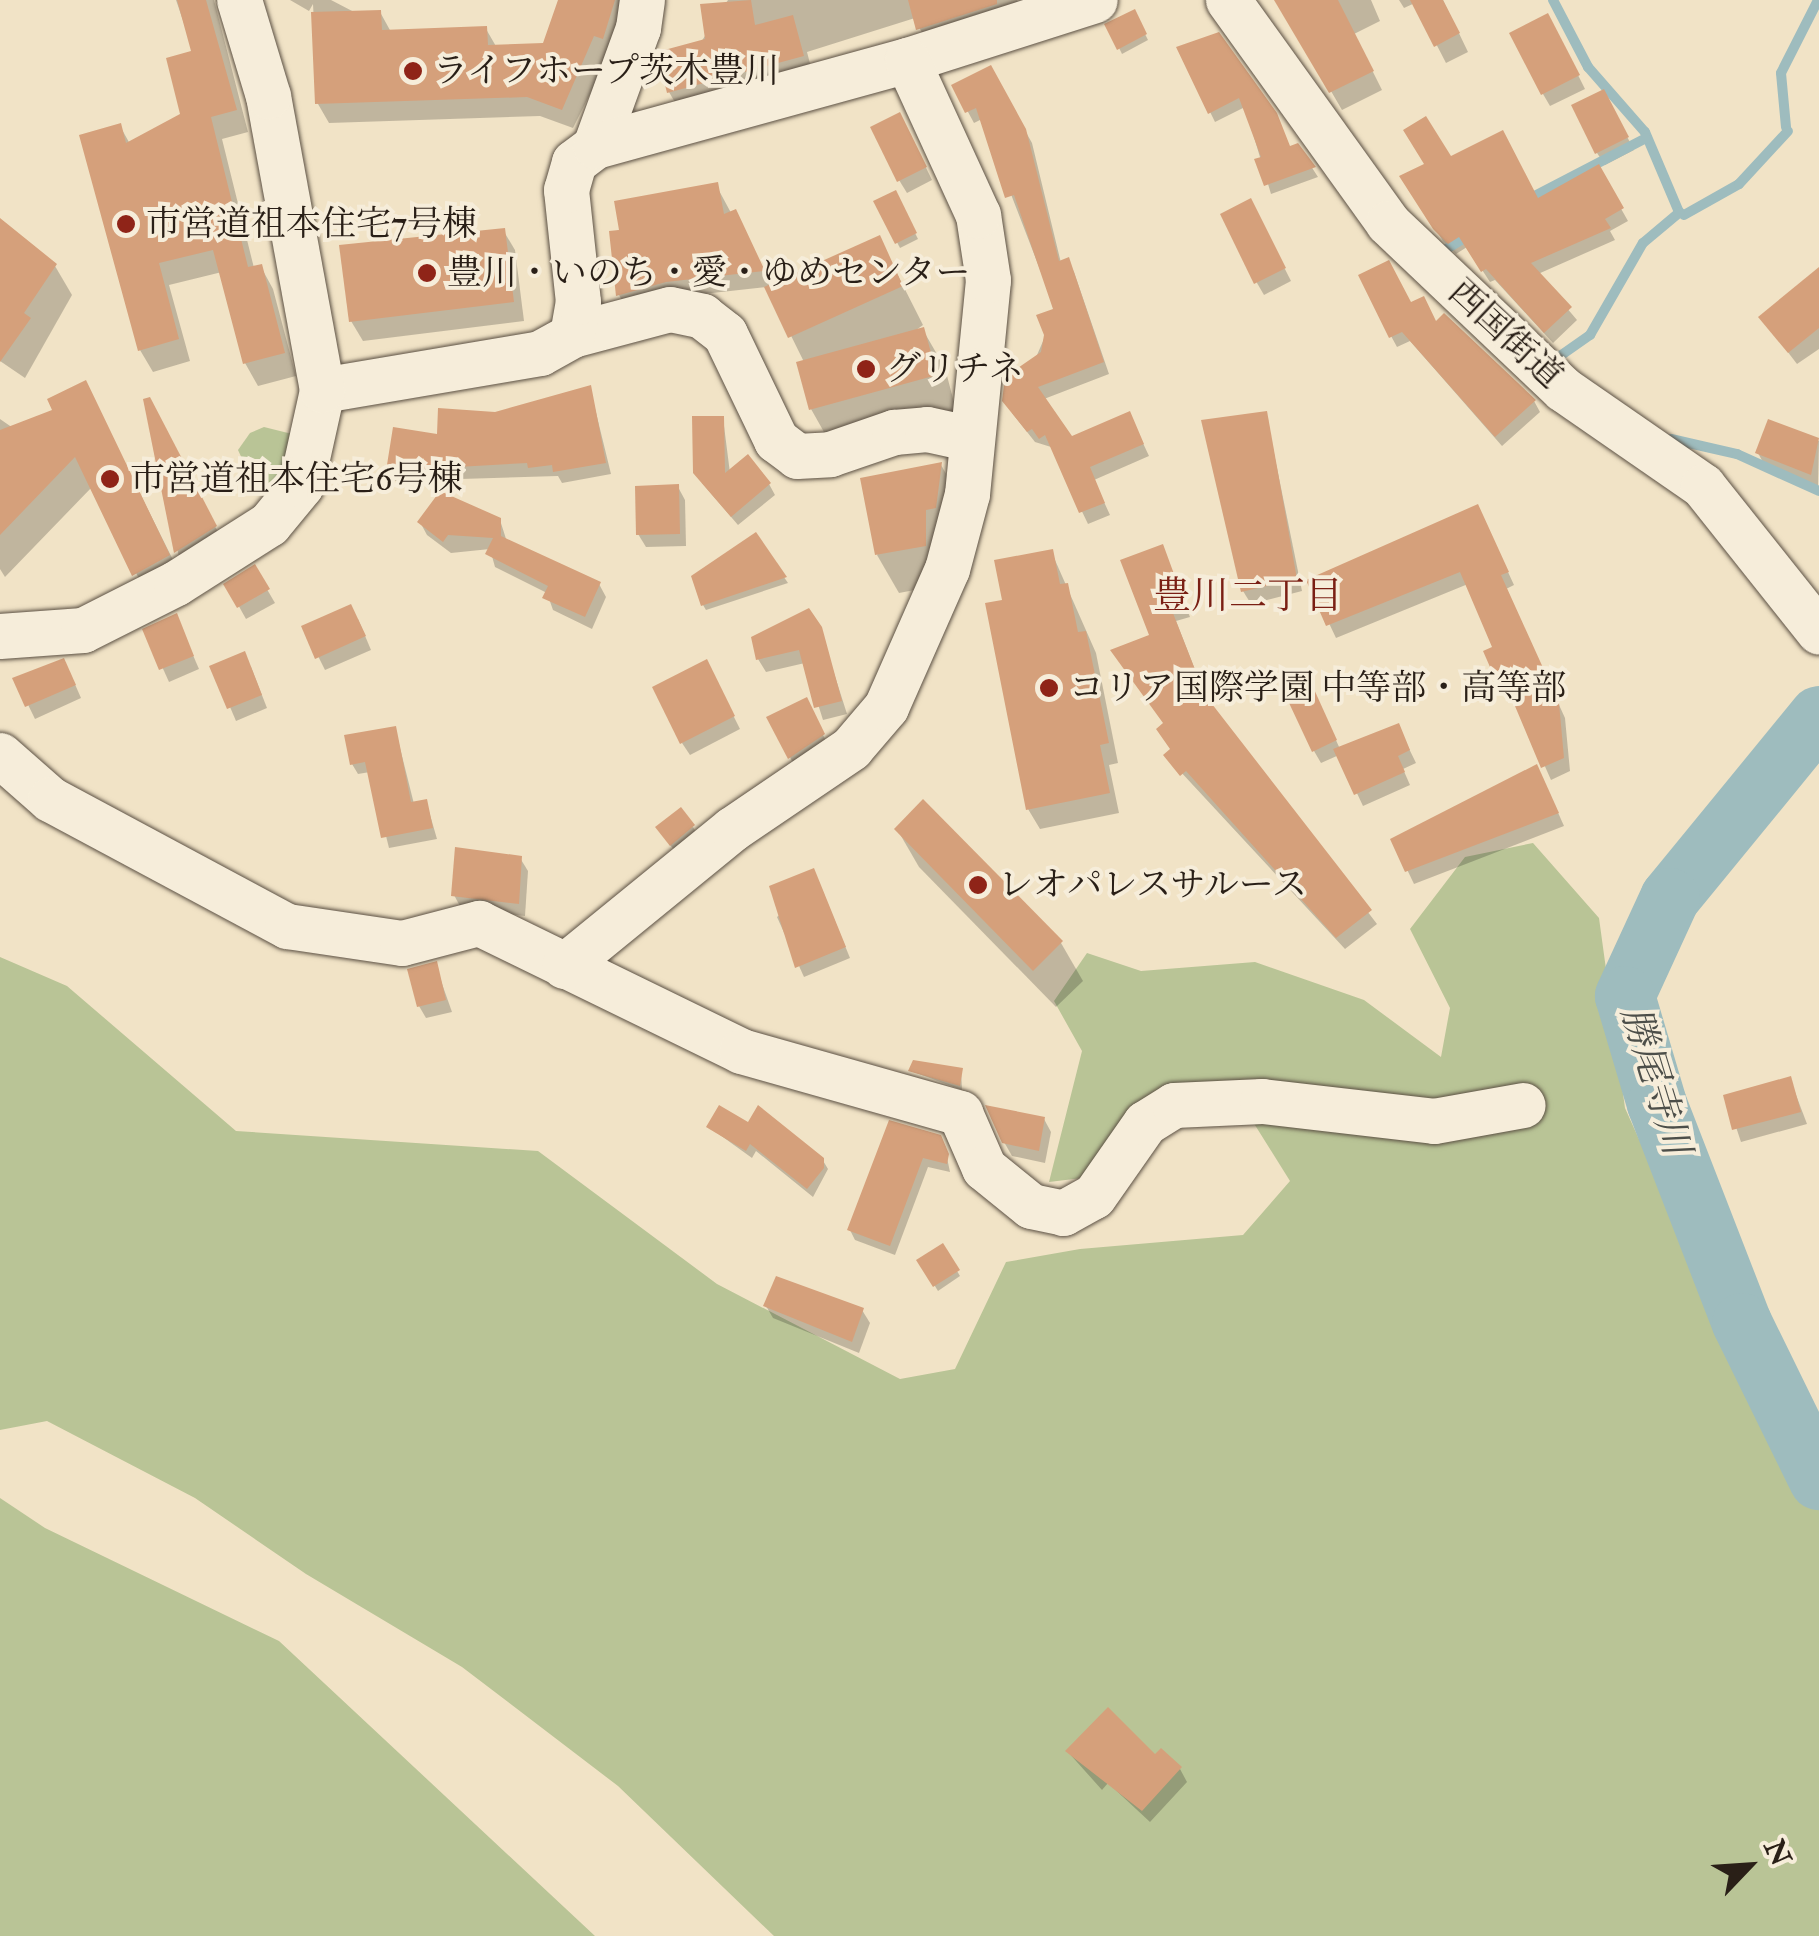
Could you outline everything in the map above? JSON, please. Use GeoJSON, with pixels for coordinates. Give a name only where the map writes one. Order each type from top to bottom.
{"type":"FeatureCollection","features":[{"type":"Feature","properties":{"kind":"street"},"geometry":{"type":"LineString","coordinates":[[0,636],[83,630],[176,584],[269,524],[301,484],[322,390],[268,96],[239,0]]}},
{"type":"Feature","properties":{"kind":"street"},"geometry":{"type":"LineString","coordinates":[[595,146],[638,28],[642,0]]}},
{"type":"Feature","properties":{"kind":"street"},"geometry":{"type":"LineString","coordinates":[[572,335],[578,302],[566,190],[574,162],[595,146],[907,60],[1096,0]]}},
{"type":"Feature","properties":{"kind":"street","name":"西国街道"},"geometry":{"type":"LineString","coordinates":[[1228,0],[1388,223],[1563,389],[1703,486],[1818,631]]}},
{"type":"Feature","properties":{"kind":"street"},"geometry":{"type":"LineString","coordinates":[[564,966],[732,829],[852,748],[886,707],[947,569],[968,494],[968,438],[988,280],[978,216],[907,60]]}},
{"type":"Feature","properties":{"kind":"street"},"geometry":{"type":"LineString","coordinates":[[322,390],[540,353],[572,335],[670,309],[702,316],[725,334],[776,440],[797,456],[830,454],[894,432],[928,429],[968,438]]}},
{"type":"Feature","properties":{"kind":"street"},"geometry":{"type":"LineString","coordinates":[[0,755],[50,799],[288,926],[402,943],[479,923],[742,1050],[960,1112],[984,1168],[1032,1206],[1063,1213],[1094,1196],[1144,1124],[1174,1105],[1262,1101],[1434,1122],[1523,1105]]}},
{"type":"Feature","properties":{"kind":"green space"},"geometry":{"type":"Polygon","coordinates":[[[264,427],[296,435],[284,475],[270,483],[252,480],[238,450],[250,433],[264,427]]]}},
{"type":"Feature","properties":{"kind":"green space"},"geometry":{"type":"Polygon","coordinates":[[[1533,843],[1599,918],[1625,1108],[1741,1367],[1819,1509],[1819,1936],[774,1936],[618,1786],[462,1667],[306,1574],[195,1498],[47,1421],[0,1430],[0,957],[67,986],[236,1131],[538,1151],[717,1284],[900,1379],[955,1369],[1006,1262],[1080,1249],[1243,1235],[1290,1181],[1233,1090],[1179,1091],[1123,1173],[1049,1182],[1082,1051],[1054,1001],[1087,953],[1141,971],[1255,962],[1364,1000],[1441,1057],[1450,1008],[1410,929],[1465,857],[1533,843]]]}},
{"type":"Feature","properties":{"kind":"green space"},"geometry":{"type":"Polygon","coordinates":[[[0,1498],[45,1528],[279,1641],[595,1936],[0,1936],[0,1498]]]}},
{"type":"Feature","properties":{"kind":"building"},"geometry":{"type":"Polygon","coordinates":[[[177,0],[206,0],[237,110],[211,117],[248,267],[262,264],[285,353],[243,364],[213,250],[159,263],[179,339],[138,351],[79,135],[121,123],[126,143],[180,114],[166,58],[191,51],[177,0]]]}},
{"type":"Feature","properties":{"kind":"building","name":"ライフホープ茨木豊川"},"geometry":{"type":"Polygon","coordinates":[[[558,0],[615,0],[603,39],[594,36],[562,110],[527,97],[315,104],[311,12],[381,10],[382,30],[487,26],[488,45],[543,43],[558,0]]]}},
{"type":"Feature","properties":{"kind":"building"},"geometry":{"type":"Polygon","coordinates":[[[751,0],[755,25],[793,15],[804,56],[667,93],[657,52],[705,39],[700,4],[751,0]]]}},
{"type":"Feature","properties":{"kind":"building"},"geometry":{"type":"Polygon","coordinates":[[[908,0],[997,0],[997,4],[916,30],[908,0]]]}},
{"type":"Feature","properties":{"kind":"building"},"geometry":{"type":"Polygon","coordinates":[[[1274,0],[1338,0],[1374,71],[1329,93],[1274,0]]]}},
{"type":"Feature","properties":{"kind":"building"},"geometry":{"type":"Polygon","coordinates":[[[1410,0],[1443,0],[1460,33],[1434,47],[1410,0]]]}},
{"type":"Feature","properties":{"kind":"building"},"geometry":{"type":"Polygon","coordinates":[[[1135,9],[1147,34],[1117,50],[1104,24],[1135,9]]]}},
{"type":"Feature","properties":{"kind":"building"},"geometry":{"type":"Polygon","coordinates":[[[1548,13],[1580,75],[1541,95],[1509,33],[1548,13]]]}},
{"type":"Feature","properties":{"kind":"building"},"geometry":{"type":"Polygon","coordinates":[[[1219,32],[1277,113],[1290,146],[1298,143],[1316,167],[1264,186],[1254,159],[1261,157],[1239,98],[1208,114],[1176,47],[1219,32]]]}},
{"type":"Feature","properties":{"kind":"building"},"geometry":{"type":"Polygon","coordinates":[[[991,65],[1026,129],[1059,261],[1069,257],[1104,362],[1038,387],[1072,436],[1130,411],[1144,444],[1090,467],[1105,503],[1079,513],[1045,435],[1039,439],[1032,429],[1027,432],[1002,401],[1005,377],[1041,352],[1044,335],[1036,315],[1053,309],[1014,195],[1005,198],[976,108],[965,113],[951,85],[991,65]]]}},
{"type":"Feature","properties":{"kind":"building"},"geometry":{"type":"Polygon","coordinates":[[[1604,89],[1629,137],[1595,154],[1571,105],[1604,89]]]}},
{"type":"Feature","properties":{"kind":"building"},"geometry":{"type":"Polygon","coordinates":[[[900,112],[927,167],[897,182],[870,127],[900,112]]]}},
{"type":"Feature","properties":{"kind":"building"},"geometry":{"type":"Polygon","coordinates":[[[1426,116],[1451,156],[1503,130],[1538,198],[1599,164],[1624,208],[1605,219],[1611,228],[1531,263],[1572,307],[1544,333],[1486,269],[1481,272],[1459,237],[1448,244],[1433,229],[1399,176],[1424,164],[1403,130],[1426,116]]]}},
{"type":"Feature","properties":{"kind":"building"},"geometry":{"type":"Polygon","coordinates":[[[718,182],[724,214],[736,209],[765,271],[666,282],[616,296],[609,231],[619,230],[614,201],[718,182]]]}},
{"type":"Feature","properties":{"kind":"building"},"geometry":{"type":"Polygon","coordinates":[[[896,190],[917,233],[895,244],[873,201],[896,190]]]}},
{"type":"Feature","properties":{"kind":"building"},"geometry":{"type":"Polygon","coordinates":[[[1251,198],[1286,268],[1254,284],[1220,214],[1251,198]]]}},
{"type":"Feature","properties":{"kind":"building"},"geometry":{"type":"Polygon","coordinates":[[[0,218],[57,264],[24,313],[31,318],[0,362],[0,218]]]}},
{"type":"Feature","properties":{"kind":"building","name":"豊川・いのち・愛・ゆめセンター"},"geometry":{"type":"Polygon","coordinates":[[[505,228],[514,302],[349,322],[339,245],[505,228]]]}},
{"type":"Feature","properties":{"kind":"building"},"geometry":{"type":"Polygon","coordinates":[[[880,235],[903,286],[788,338],[764,287],[880,235]]]}},
{"type":"Feature","properties":{"kind":"building"},"geometry":{"type":"Polygon","coordinates":[[[1389,260],[1411,302],[1424,296],[1436,321],[1444,313],[1536,400],[1495,437],[1402,332],[1389,338],[1358,275],[1389,260]]]}},
{"type":"Feature","properties":{"kind":"building"},"geometry":{"type":"Polygon","coordinates":[[[1819,267],[1819,328],[1788,353],[1758,317],[1819,267]]]}},
{"type":"Feature","properties":{"kind":"building","name":"グリチネ"},"geometry":{"type":"Polygon","coordinates":[[[924,327],[937,375],[809,410],[796,362],[924,327]]]}},
{"type":"Feature","properties":{"kind":"building","name":"市営道祖本住宅6号棟"},"geometry":{"type":"Polygon","coordinates":[[[86,380],[170,555],[132,576],[75,457],[0,535],[0,430],[52,410],[47,399],[86,380]]]}},
{"type":"Feature","properties":{"kind":"building"},"geometry":{"type":"Polygon","coordinates":[[[591,385],[606,463],[553,472],[552,465],[528,468],[527,463],[386,471],[393,427],[437,434],[438,408],[495,412],[591,385]]]}},
{"type":"Feature","properties":{"kind":"building"},"geometry":{"type":"Polygon","coordinates":[[[150,397],[217,526],[174,553],[143,399],[150,397]]]}},
{"type":"Feature","properties":{"kind":"building"},"geometry":{"type":"Polygon","coordinates":[[[1267,411],[1297,579],[1241,592],[1201,420],[1267,411]]]}},
{"type":"Feature","properties":{"kind":"building"},"geometry":{"type":"Polygon","coordinates":[[[692,416],[724,416],[725,473],[748,454],[771,483],[731,517],[693,473],[692,416]]]}},
{"type":"Feature","properties":{"kind":"building"},"geometry":{"type":"Polygon","coordinates":[[[1768,419],[1819,438],[1811,475],[1755,453],[1768,419]]]}},
{"type":"Feature","properties":{"kind":"building"},"geometry":{"type":"Polygon","coordinates":[[[942,462],[936,508],[926,510],[926,546],[875,555],[860,478],[942,462]]]}},
{"type":"Feature","properties":{"kind":"building"},"geometry":{"type":"Polygon","coordinates":[[[679,484],[680,534],[636,535],[635,486],[679,484]]]}},
{"type":"Feature","properties":{"kind":"building"},"geometry":{"type":"Polygon","coordinates":[[[440,491],[501,518],[501,536],[601,582],[585,617],[542,598],[548,586],[485,554],[493,538],[448,535],[443,542],[417,522],[440,491]]]}},
{"type":"Feature","properties":{"kind":"building"},"geometry":{"type":"Polygon","coordinates":[[[1478,504],[1509,572],[1501,575],[1559,703],[1564,758],[1541,768],[1504,680],[1497,683],[1483,651],[1492,647],[1460,572],[1326,626],[1306,580],[1478,504]]]}},
{"type":"Feature","properties":{"kind":"building"},"geometry":{"type":"Polygon","coordinates":[[[756,532],[787,577],[701,606],[691,576],[756,532]]]}},
{"type":"Feature","properties":{"kind":"building"},"geometry":{"type":"Polygon","coordinates":[[[1163,544],[1185,604],[1171,608],[1205,695],[1372,910],[1336,938],[1186,771],[1180,776],[1163,755],[1170,749],[1156,729],[1163,723],[1110,650],[1149,635],[1120,560],[1163,544]]]}},
{"type":"Feature","properties":{"kind":"building","name":"コリア国際学園 中等部・高等部"},"geometry":{"type":"Polygon","coordinates":[[[1053,549],[1060,584],[1068,583],[1078,632],[1086,631],[1109,743],[1100,745],[1110,793],[1026,810],[985,603],[1002,600],[994,560],[1053,549]]]}},
{"type":"Feature","properties":{"kind":"building"},"geometry":{"type":"Polygon","coordinates":[[[255,564],[270,589],[237,608],[223,584],[255,564]]]}},
{"type":"Feature","properties":{"kind":"building"},"geometry":{"type":"Polygon","coordinates":[[[351,604],[366,636],[315,659],[301,626],[351,604]]]}},
{"type":"Feature","properties":{"kind":"building"},"geometry":{"type":"Polygon","coordinates":[[[809,608],[822,627],[842,701],[814,708],[799,650],[756,660],[751,637],[809,608]]]}},
{"type":"Feature","properties":{"kind":"building"},"geometry":{"type":"Polygon","coordinates":[[[177,613],[194,656],[159,670],[142,629],[177,613]]]}},
{"type":"Feature","properties":{"kind":"building"},"geometry":{"type":"Polygon","coordinates":[[[245,651],[262,695],[227,709],[209,666],[245,651]]]}},
{"type":"Feature","properties":{"kind":"building"},"geometry":{"type":"Polygon","coordinates":[[[64,658],[76,685],[25,707],[12,678],[64,658]]]}},
{"type":"Feature","properties":{"kind":"building"},"geometry":{"type":"Polygon","coordinates":[[[707,659],[735,716],[680,744],[652,687],[707,659]]]}},
{"type":"Feature","properties":{"kind":"building"},"geometry":{"type":"Polygon","coordinates":[[[1308,676],[1337,740],[1312,752],[1282,688],[1308,676]]]}},
{"type":"Feature","properties":{"kind":"building"},"geometry":{"type":"Polygon","coordinates":[[[807,697],[825,734],[788,759],[766,717],[807,697]]]}},
{"type":"Feature","properties":{"kind":"building"},"geometry":{"type":"Polygon","coordinates":[[[1399,723],[1410,750],[1398,756],[1405,772],[1354,795],[1333,749],[1399,723]]]}},
{"type":"Feature","properties":{"kind":"building"},"geometry":{"type":"Polygon","coordinates":[[[396,726],[411,802],[427,799],[433,828],[381,838],[365,762],[350,765],[344,735],[396,726]]]}},
{"type":"Feature","properties":{"kind":"building"},"geometry":{"type":"Polygon","coordinates":[[[1537,764],[1559,813],[1405,872],[1390,839],[1537,764]]]}},
{"type":"Feature","properties":{"kind":"building","name":"レオパレスサルース"},"geometry":{"type":"Polygon","coordinates":[[[923,799],[1063,941],[1033,971],[894,829],[923,799]]]}},
{"type":"Feature","properties":{"kind":"building"},"geometry":{"type":"Polygon","coordinates":[[[681,807],[695,825],[670,846],[655,827],[681,807]]]}},
{"type":"Feature","properties":{"kind":"building"},"geometry":{"type":"Polygon","coordinates":[[[455,847],[522,856],[519,904],[451,896],[455,847]]]}},
{"type":"Feature","properties":{"kind":"building"},"geometry":{"type":"Polygon","coordinates":[[[814,868],[846,947],[795,968],[769,886],[814,868]]]}},
{"type":"Feature","properties":{"kind":"building"},"geometry":{"type":"Polygon","coordinates":[[[437,961],[446,1000],[417,1007],[407,969],[437,961]]]}},
{"type":"Feature","properties":{"kind":"building"},"geometry":{"type":"Polygon","coordinates":[[[913,1060],[963,1068],[960,1086],[908,1071],[913,1060]]]}},
{"type":"Feature","properties":{"kind":"building"},"geometry":{"type":"Polygon","coordinates":[[[1791,1076],[1801,1112],[1732,1130],[1723,1095],[1791,1076]]]}},
{"type":"Feature","properties":{"kind":"building"},"geometry":{"type":"Polygon","coordinates":[[[719,1105],[748,1122],[758,1105],[824,1158],[824,1168],[807,1189],[750,1144],[746,1151],[706,1127],[719,1105]]]}},
{"type":"Feature","properties":{"kind":"building"},"geometry":{"type":"Polygon","coordinates":[[[985,1105],[1045,1117],[1039,1151],[1002,1143],[985,1105]]]}},
{"type":"Feature","properties":{"kind":"building"},"geometry":{"type":"Polygon","coordinates":[[[889,1120],[941,1135],[949,1154],[947,1164],[923,1158],[890,1246],[847,1230],[889,1120]]]}},
{"type":"Feature","properties":{"kind":"building"},"geometry":{"type":"Polygon","coordinates":[[[943,1243],[960,1270],[933,1287],[916,1260],[943,1243]]]}},
{"type":"Feature","properties":{"kind":"building"},"geometry":{"type":"Polygon","coordinates":[[[776,1276],[864,1308],[852,1342],[763,1306],[776,1276]]]}},
{"type":"Feature","properties":{"kind":"building"},"geometry":{"type":"Polygon","coordinates":[[[1108,1707],[1155,1754],[1161,1748],[1182,1767],[1142,1811],[1065,1751],[1108,1707]]]}},
{"type":"Feature","properties":{"kind":"waterway"},"geometry":{"type":"LineString","coordinates":[[1553,0],[1588,67],[1645,132],[1679,212]]}},
{"type":"Feature","properties":{"kind":"waterway"},"geometry":{"type":"LineString","coordinates":[[1786,127],[1781,73],[1818,0]]}},
{"type":"Feature","properties":{"kind":"waterway"},"geometry":{"type":"LineString","coordinates":[[1684,215],[1739,184],[1788,131]]}},
{"type":"Feature","properties":{"kind":"waterway"},"geometry":{"type":"LineString","coordinates":[[1527,200],[1646,138]]}},
{"type":"Feature","properties":{"kind":"waterway"},"geometry":{"type":"LineString","coordinates":[[1560,356],[1590,335],[1643,243],[1680,212]]}},
{"type":"Feature","properties":{"kind":"waterway"},"geometry":{"type":"LineString","coordinates":[[1443,251],[1470,235]]}},
{"type":"Feature","properties":{"kind":"waterway"},"geometry":{"type":"LineString","coordinates":[[1671,439],[1737,454],[1819,491]]}},
{"type":"Feature","properties":{"kind":"waterway","name":"勝尾寺川"},"geometry":{"type":"LineString","coordinates":[[1819,716],[1670,898],[1625,996],[1657,1104],[1742,1323],[1819,1480]]}},
{"type":"Feature","properties":{"kind":"place","name":"ライフホープ茨木豊川"},"geometry":{"type":"Point","coordinates":[413,71]}},
{"type":"Feature","properties":{"kind":"place","name":"市営道祖本住宅7号棟"},"geometry":{"type":"Point","coordinates":[126,224]}},
{"type":"Feature","properties":{"kind":"place","name":"豊川・いのち・愛・ゆめセンター"},"geometry":{"type":"Point","coordinates":[427,273]}},
{"type":"Feature","properties":{"kind":"place","name":"グリチネ"},"geometry":{"type":"Point","coordinates":[866,369]}},
{"type":"Feature","properties":{"kind":"place","name":"市営道祖本住宅6号棟"},"geometry":{"type":"Point","coordinates":[110,479]}},
{"type":"Feature","properties":{"kind":"place","name":"コリア国際学園 中等部・高等部"},"geometry":{"type":"Point","coordinates":[1049,688]}},
{"type":"Feature","properties":{"kind":"place","name":"レオパレスサルース"},"geometry":{"type":"Point","coordinates":[978,885]}},
{"type":"Feature","properties":{"kind":"district","name":"豊川二丁目"},"geometry":{"type":"Point","coordinates":[1248,597]}}]}
